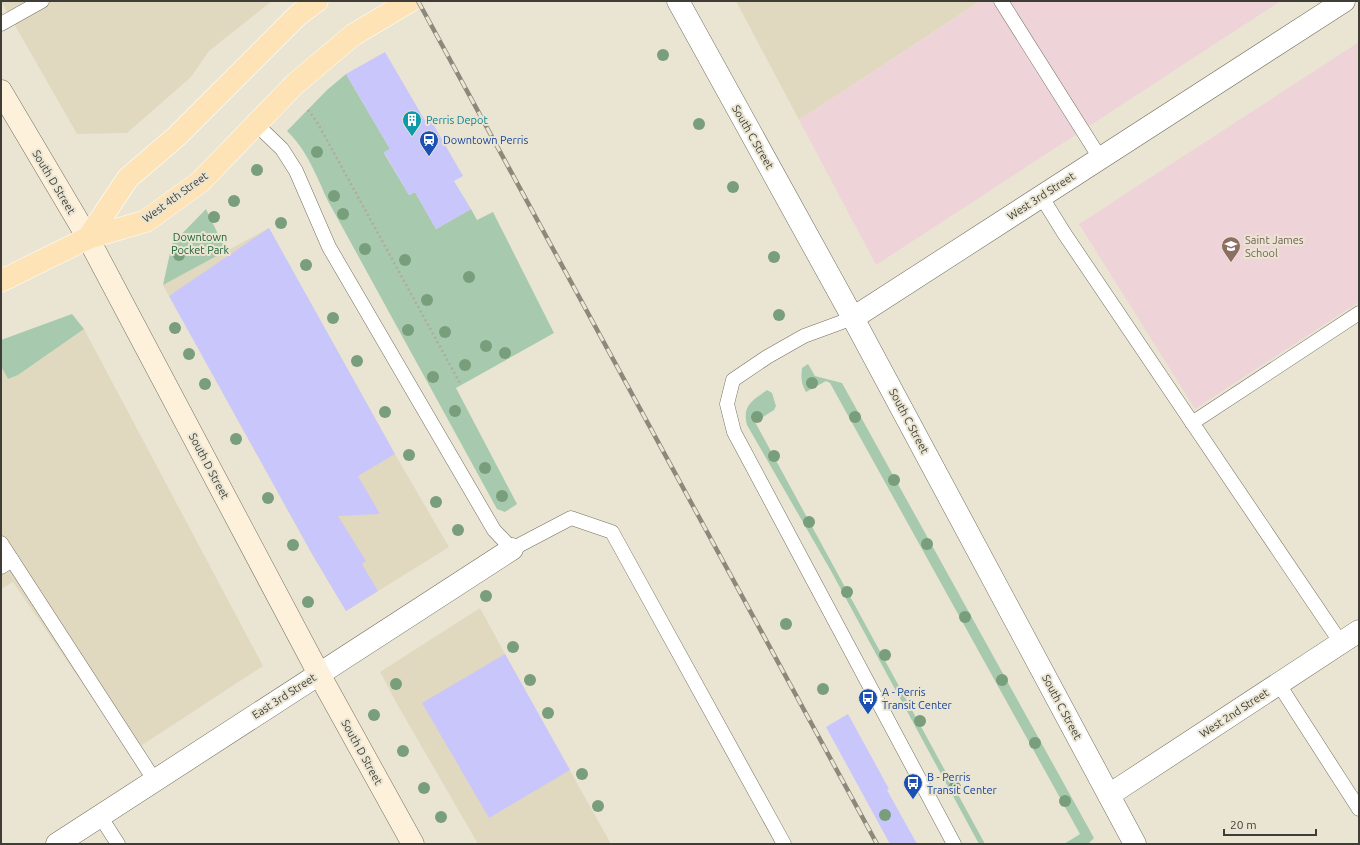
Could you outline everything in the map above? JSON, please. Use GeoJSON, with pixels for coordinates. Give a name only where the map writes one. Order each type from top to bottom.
{"type":"FeatureCollection","features":[{"type":"Feature","properties":{"kind":"main road"},"geometry":{"type":"LineString","coordinates":[[88,238],[128,178],[177,136],[298,15],[317,1]]}},
{"type":"Feature","properties":{"kind":"main road","name":"West 4th Street"},"geometry":{"type":"LineString","coordinates":[[1,281],[88,238],[146,222],[200,182],[295,84],[353,35],[410,1]]}},
{"type":"Feature","properties":{"kind":"main road","name":"South D Street"},"geometry":{"type":"LineString","coordinates":[[1,91],[88,238],[319,674],[412,844]]}},
{"type":"Feature","properties":{"kind":"street","name":"South C Street"},"geometry":{"type":"LineString","coordinates":[[678,1],[854,318],[1135,844]]}},
{"type":"Feature","properties":{"kind":"street","name":"West 3rd Street"},"geometry":{"type":"LineString","coordinates":[[854,318],[1344,1]]}},
{"type":"Feature","properties":{"kind":"street","name":"East 3rd Street"},"geometry":{"type":"LineString","coordinates":[[57,844],[512,549]]}},
{"type":"Feature","properties":{"kind":"street","name":"West 2nd Street"},"geometry":{"type":"LineString","coordinates":[[1109,795],[1359,631]]}},
{"type":"Feature","properties":{"kind":"lane"},"geometry":{"type":"LineString","coordinates":[[1,24],[42,1]]}},
{"type":"Feature","properties":{"kind":"lane"},"geometry":{"type":"LineString","coordinates":[[1001,1],[1100,158]]}},
{"type":"Feature","properties":{"kind":"lane"},"geometry":{"type":"LineString","coordinates":[[257,124],[282,150],[296,171],[329,247],[494,530],[512,549],[571,518],[612,532],[784,844]]}},
{"type":"Feature","properties":{"kind":"lane"},"geometry":{"type":"LineString","coordinates":[[1041,196],[1069,240],[1341,643]]}},
{"type":"Feature","properties":{"kind":"lane"},"geometry":{"type":"LineString","coordinates":[[1192,423],[1359,313]]}},
{"type":"Feature","properties":{"kind":"lane","name":"West 3rd Street"},"geometry":{"type":"LineString","coordinates":[[854,318],[804,336],[767,357],[733,380],[727,404],[734,432],[954,844]]}},
{"type":"Feature","properties":{"kind":"lane"},"geometry":{"type":"LineString","coordinates":[[1,543],[6,563],[155,781]]}},
{"type":"Feature","properties":{"kind":"lane"},"geometry":{"type":"LineString","coordinates":[[1278,683],[1359,809]]}},
{"type":"Feature","properties":{"kind":"lane"},"geometry":{"type":"LineString","coordinates":[[100,816],[118,844]]}},
{"type":"Feature","properties":{"kind":"path"},"geometry":{"type":"LineString","coordinates":[[303,106],[317,122],[461,385]]}},
{"type":"Feature","properties":{"kind":"shaded area"},"geometry":{"type":"Polygon","coordinates":[[[1,1],[272,1],[209,51],[191,77],[127,133],[77,134],[1,1]]]}},
{"type":"Feature","properties":{"kind":"shaded area"},"geometry":{"type":"Polygon","coordinates":[[[736,1],[978,1],[979,2],[799,120],[736,1]]]}},
{"type":"Feature","properties":{"kind":"shaded area"},"geometry":{"type":"Polygon","coordinates":[[[981,1],[1281,1],[876,265],[799,120],[981,1]]]}},
{"type":"Feature","properties":{"kind":"shaded area","name":"Saint James School"},"geometry":{"type":"Polygon","coordinates":[[[1359,42],[1359,302],[1195,409],[1079,224],[1359,42]]]}},
{"type":"Feature","properties":{"kind":"shaded area"},"geometry":{"type":"Polygon","coordinates":[[[269,228],[395,454],[449,547],[346,611],[312,554],[163,285],[269,228]]]}},
{"type":"Feature","properties":{"kind":"shaded area"},"geometry":{"type":"Polygon","coordinates":[[[84,329],[263,666],[130,753],[13,582],[1,589],[1,366],[8,379],[18,375],[84,329]]]}},
{"type":"Feature","properties":{"kind":"shaded area"},"geometry":{"type":"Polygon","coordinates":[[[480,608],[611,844],[478,844],[397,704],[380,672],[480,608]]]}},
{"type":"Feature","properties":{"kind":"green space"},"geometry":{"type":"Polygon","coordinates":[[[346,74],[390,149],[384,153],[409,195],[415,192],[436,229],[471,209],[477,220],[493,212],[554,333],[456,388],[517,504],[505,512],[497,509],[328,201],[306,155],[287,131],[327,90],[346,74]]]}},
{"type":"Feature","properties":{"kind":"green space","name":"Downtown Pocket Park"},"geometry":{"type":"Polygon","coordinates":[[[206,209],[226,251],[163,285],[172,244],[206,209]]]}},
{"type":"Feature","properties":{"kind":"green space"},"geometry":{"type":"Polygon","coordinates":[[[72,314],[84,329],[18,375],[8,379],[1,366],[1,340],[72,314]]]}},
{"type":"Feature","properties":{"kind":"green space"},"geometry":{"type":"Polygon","coordinates":[[[808,364],[815,376],[842,383],[1094,838],[1088,844],[1064,844],[1080,834],[830,383],[826,381],[806,392],[802,383],[802,368],[808,364]]]}},
{"type":"Feature","properties":{"kind":"green space"},"geometry":{"type":"Polygon","coordinates":[[[767,390],[772,393],[776,406],[774,410],[755,422],[985,844],[979,844],[831,571],[747,425],[747,408],[767,390]]]}},
{"type":"Feature","properties":{"kind":"building","name":"Perris Depot"},"geometry":{"type":"Polygon","coordinates":[[[385,52],[427,124],[432,122],[463,176],[454,181],[471,209],[436,229],[415,192],[409,195],[384,152],[390,149],[346,74],[385,52]]]}},
{"type":"Feature","properties":{"kind":"building"},"geometry":{"type":"Polygon","coordinates":[[[269,228],[395,454],[358,476],[380,514],[338,516],[366,561],[362,564],[378,591],[346,611],[312,554],[169,296],[269,228]]]}},
{"type":"Feature","properties":{"kind":"building"},"geometry":{"type":"Polygon","coordinates":[[[505,654],[570,770],[489,818],[422,703],[505,654]]]}},
{"type":"Feature","properties":{"kind":"building"},"geometry":{"type":"Polygon","coordinates":[[[848,714],[917,844],[890,844],[826,727],[848,714]]]}},
{"type":"Feature","properties":{"kind":"railway"},"geometry":{"type":"LineString","coordinates":[[418,1],[877,844]]}},
{"type":"Feature","properties":{"kind":"place","name":"Perris Depot"},"geometry":{"type":"Point","coordinates":[412,137]}},
{"type":"Feature","properties":{"kind":"place","name":"Downtown Perris"},"geometry":{"type":"Point","coordinates":[429,157]}},
{"type":"Feature","properties":{"kind":"place","name":"Saint James School"},"geometry":{"type":"Point","coordinates":[1231,263]}},
{"type":"Feature","properties":{"kind":"place","name":"A - Perris Transit Center"},"geometry":{"type":"Point","coordinates":[868,715]}},
{"type":"Feature","properties":{"kind":"place","name":"B - Perris Transit Center"},"geometry":{"type":"Point","coordinates":[913,800]}}]}
